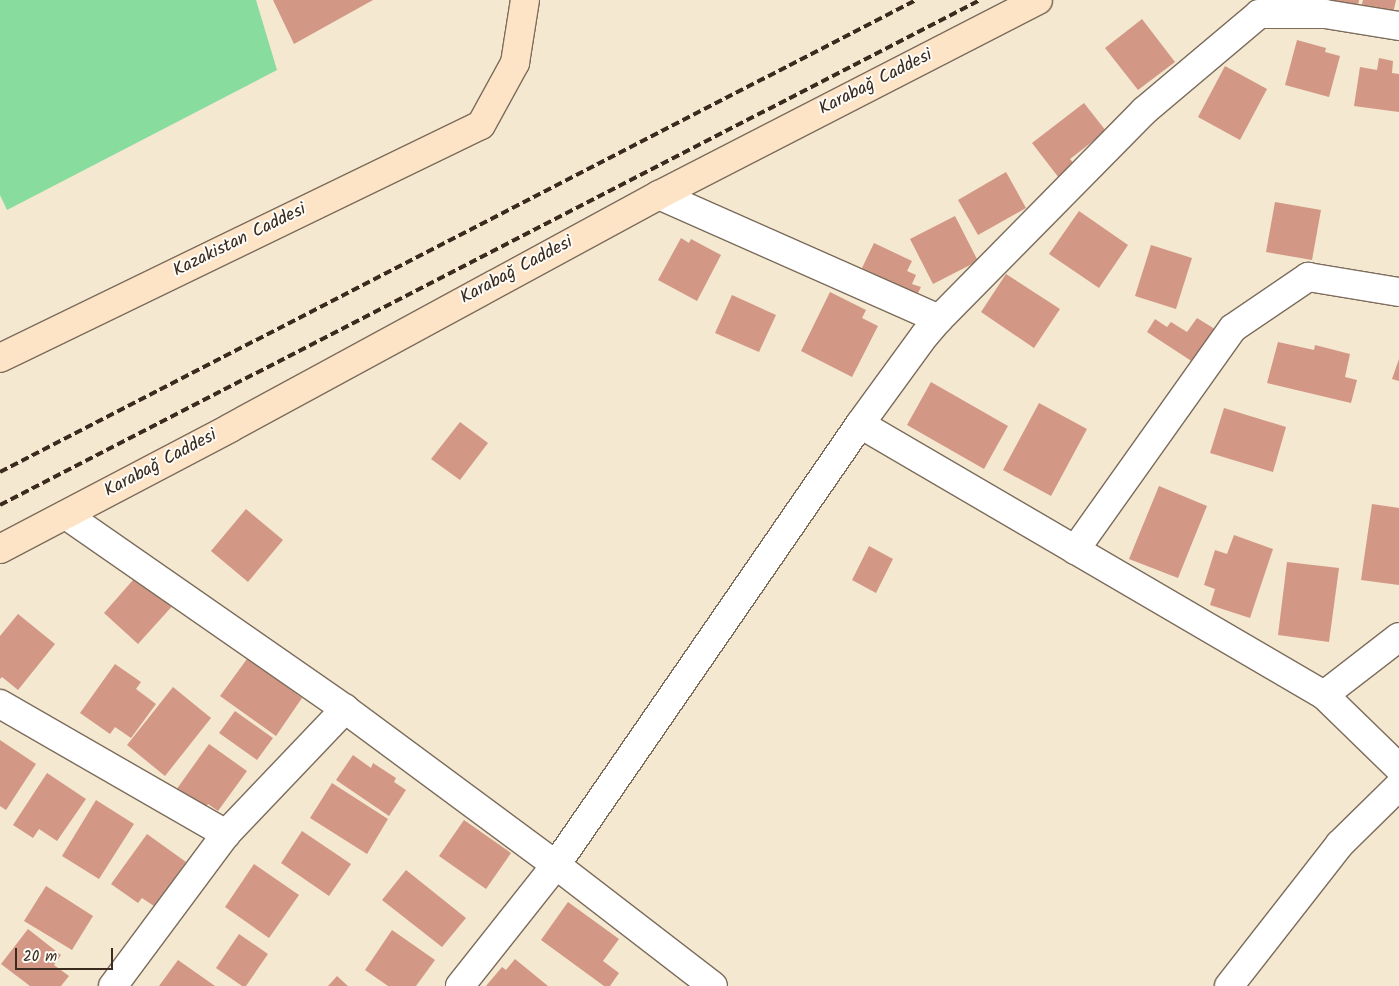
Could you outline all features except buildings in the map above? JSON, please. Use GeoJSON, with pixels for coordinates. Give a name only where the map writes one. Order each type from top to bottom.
{"type":"FeatureCollection","features":[{"type":"Feature","properties":{"kind":"main road","name":"Kazakistan Caddesi"},"geometry":{"type":"LineString","coordinates":[[0,358],[481,125],[515,63],[525,0]]}},
{"type":"Feature","properties":{"kind":"main road","name":"Karabağ Caddesi"},"geometry":{"type":"LineString","coordinates":[[0,549],[659,195],[1038,0]]}},
{"type":"Feature","properties":{"kind":"street"},"geometry":{"type":"LineString","coordinates":[[460,986],[556,865],[860,424],[925,334],[1144,111],[1259,14],[1325,14],[1399,26]]}},
{"type":"Feature","properties":{"kind":"street"},"geometry":{"type":"LineString","coordinates":[[659,195],[939,320]]}},
{"type":"Feature","properties":{"kind":"street"},"geometry":{"type":"LineString","coordinates":[[1075,550],[1233,328],[1308,277],[1399,292]]}},
{"type":"Feature","properties":{"kind":"street"},"geometry":{"type":"LineString","coordinates":[[860,424],[1324,695],[1399,768]]}},
{"type":"Feature","properties":{"kind":"street"},"geometry":{"type":"LineString","coordinates":[[66,515],[346,708],[556,865],[713,986]]}},
{"type":"Feature","properties":{"kind":"street"},"geometry":{"type":"LineString","coordinates":[[1324,695],[1399,637]]}},
{"type":"Feature","properties":{"kind":"street"},"geometry":{"type":"LineString","coordinates":[[0,704],[226,834]]}},
{"type":"Feature","properties":{"kind":"street"},"geometry":{"type":"LineString","coordinates":[[113,986],[226,834],[346,708]]}},
{"type":"Feature","properties":{"kind":"street"},"geometry":{"type":"LineString","coordinates":[[1229,986],[1340,844],[1399,786]]}},
{"type":"Feature","properties":{"kind":"green space"},"geometry":{"type":"Polygon","coordinates":[[[0,0],[256,0],[277,70],[7,210],[0,195],[0,0]]]}},
{"type":"Feature","properties":{"kind":"railway"},"geometry":{"type":"LineString","coordinates":[[0,472],[916,0]]}},
{"type":"Feature","properties":{"kind":"railway"},"geometry":{"type":"LineString","coordinates":[[0,505],[980,0]]}}]}
